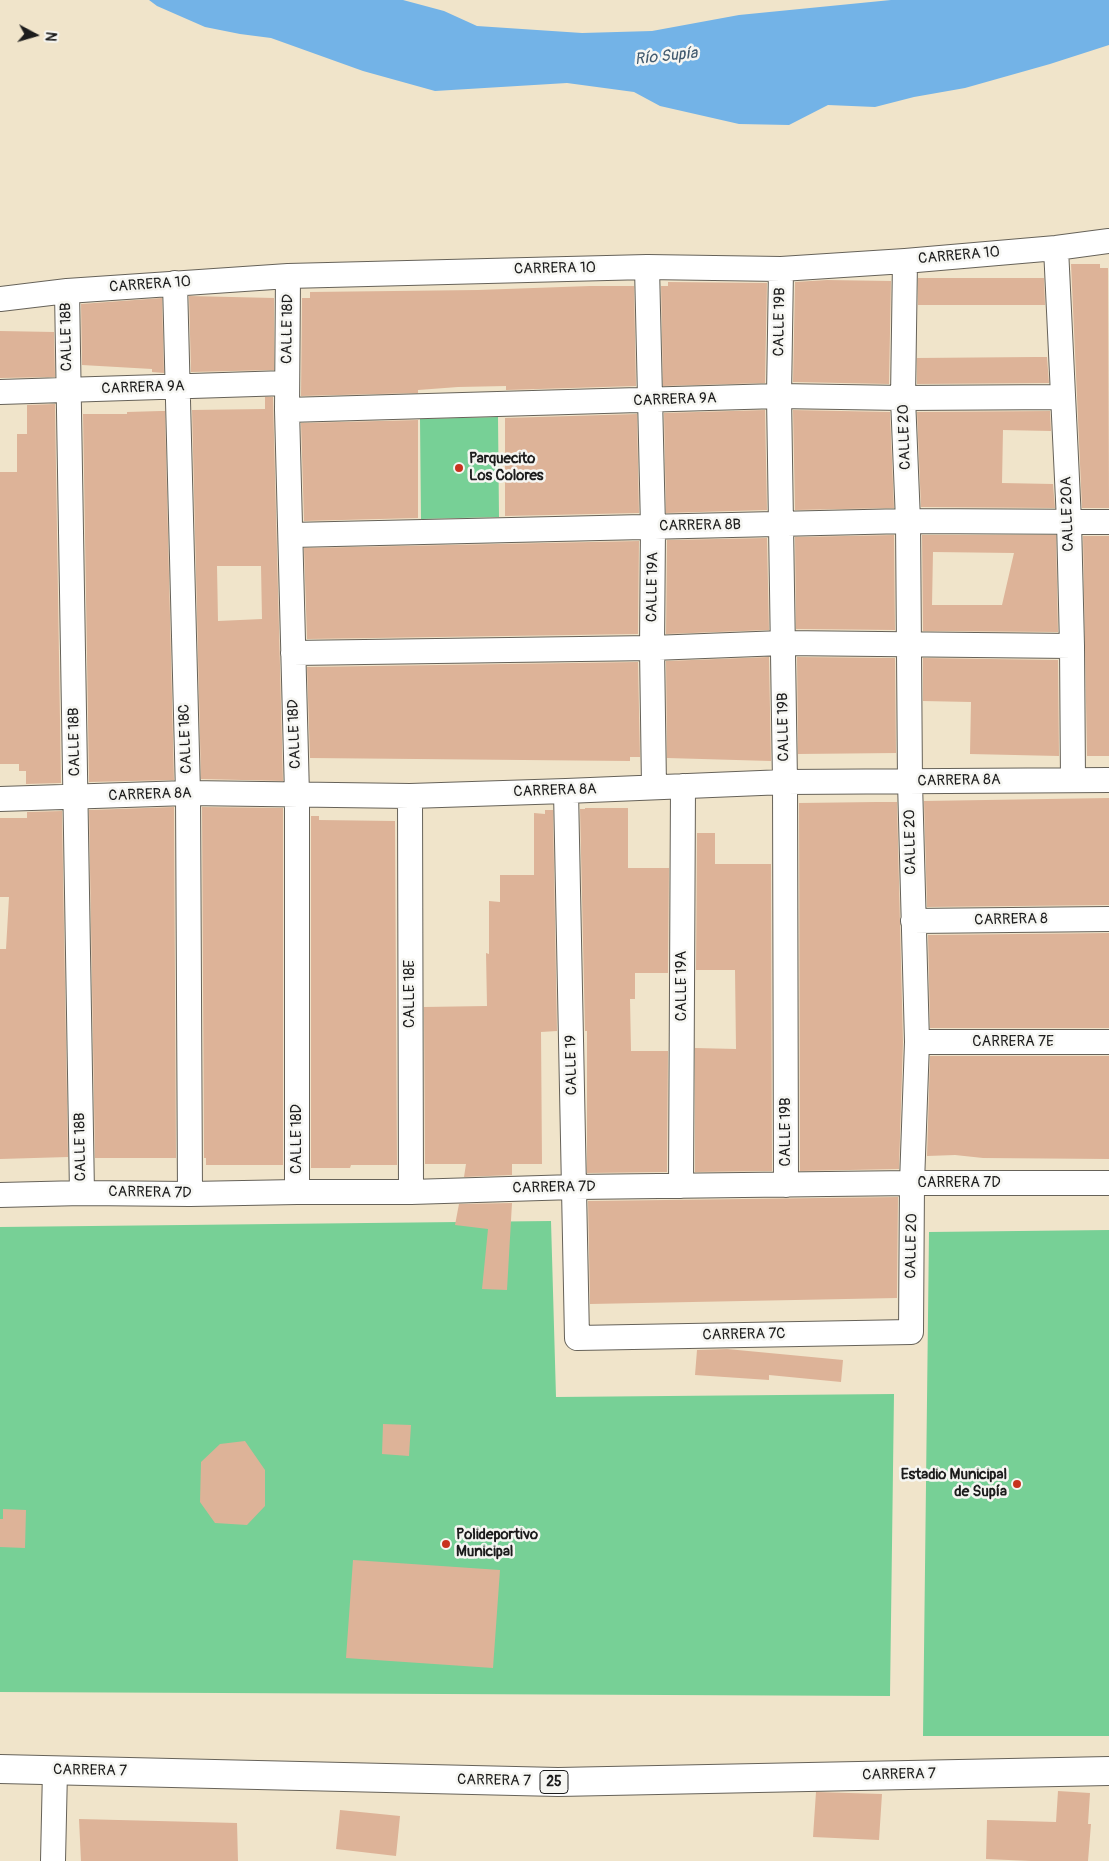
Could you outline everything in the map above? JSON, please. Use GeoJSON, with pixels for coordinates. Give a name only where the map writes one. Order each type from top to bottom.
{"type":"FeatureCollection","features":[{"type":"Feature","properties":{"kind":"main road","name":"CARRERA 7"},"geometry":{"type":"LineString","coordinates":[[0,1769],[558,1782],[1109,1771]]}},
{"type":"Feature","properties":{"kind":"street","name":"CARRERA 10"},"geometry":{"type":"LineString","coordinates":[[0,298],[175,283],[288,276],[647,267],[781,270],[1056,248],[1109,241]]}},
{"type":"Feature","properties":{"kind":"street","name":"CALLE 20A"},"geometry":{"type":"LineString","coordinates":[[1056,248],[1069,522],[1072,646],[1072,780]]}},
{"type":"Feature","properties":{"kind":"street","name":"CALLE 20"},"geometry":{"type":"LineString","coordinates":[[905,261],[903,398],[908,521],[910,782],[917,1042],[912,1183],[911,1332]]}},
{"type":"Feature","properties":{"kind":"street","name":"CALLE 19A"},"geometry":{"type":"LineString","coordinates":[[647,267],[653,527],[654,787]]}},
{"type":"Feature","properties":{"kind":"street","name":"CALLE 19B"},"geometry":{"type":"LineString","coordinates":[[781,270],[779,396],[785,782],[786,1185]]}},
{"type":"Feature","properties":{"kind":"street","name":"CALLE 18D"},"geometry":{"type":"LineString","coordinates":[[288,276],[287,410],[297,795],[297,1192]]}},
{"type":"Feature","properties":{"kind":"street","name":"CALLE 18C"},"geometry":{"type":"LineString","coordinates":[[175,283],[188,793],[190,1194]]}},
{"type":"Feature","properties":{"kind":"street","name":"CALLE 18B"},"geometry":{"type":"LineString","coordinates":[[67,292],[82,1193]]}},
{"type":"Feature","properties":{"kind":"street","name":"CARRERA 9A"},"geometry":{"type":"LineString","coordinates":[[0,392],[287,383]]}},
{"type":"Feature","properties":{"kind":"street","name":"CARRERA 9A"},"geometry":{"type":"LineString","coordinates":[[287,410],[779,396],[903,398],[1063,397]]}},
{"type":"Feature","properties":{"kind":"street","name":"CARRERA 8B"},"geometry":{"type":"LineString","coordinates":[[291,535],[908,521],[1109,522]]}},
{"type":"Feature","properties":{"kind":"street"},"geometry":{"type":"LineString","coordinates":[[293,653],[652,648],[783,643],[1072,646]]}},
{"type":"Feature","properties":{"kind":"street","name":"CARRERA 8A"},"geometry":{"type":"LineString","coordinates":[[0,799],[188,793],[410,796],[785,782],[1109,780]]}},
{"type":"Feature","properties":{"kind":"street","name":"CALLE 19A"},"geometry":{"type":"LineString","coordinates":[[681,1186],[682,786]]}},
{"type":"Feature","properties":{"kind":"street","name":"CALLE 19"},"geometry":{"type":"LineString","coordinates":[[566,791],[577,1338]]}},
{"type":"Feature","properties":{"kind":"street","name":"CALLE 18E"},"geometry":{"type":"LineString","coordinates":[[410,796],[411,1192]]}},
{"type":"Feature","properties":{"kind":"street","name":"CARRERA 8"},"geometry":{"type":"LineString","coordinates":[[913,921],[1109,918]]}},
{"type":"Feature","properties":{"kind":"street","name":"CARRERA 7E"},"geometry":{"type":"LineString","coordinates":[[917,1042],[1109,1042]]}},
{"type":"Feature","properties":{"kind":"street","name":"CARRERA 7D"},"geometry":{"type":"LineString","coordinates":[[0,1195],[411,1192],[574,1187],[1109,1182]]}},
{"type":"Feature","properties":{"kind":"street","name":"CARRERA 7C"},"geometry":{"type":"LineString","coordinates":[[577,1338],[911,1332]]}},
{"type":"Feature","properties":{"kind":"street"},"geometry":{"type":"LineString","coordinates":[[53,1861],[54,1770]]}},
{"type":"Feature","properties":{"kind":"green space","name":"Parquecito Los Colores"},"geometry":{"type":"Polygon","coordinates":[[[498,417],[499,517],[421,519],[420,419],[498,417]]]}},
{"type":"Feature","properties":{"kind":"green space","name":"Polideportivo Municipal"},"geometry":{"type":"Polygon","coordinates":[[[551,1221],[556,1397],[894,1394],[890,1696],[0,1692],[0,1227],[551,1221]]]}},
{"type":"Feature","properties":{"kind":"green space","name":"Estadio Municipal de Supía"},"geometry":{"type":"Polygon","coordinates":[[[1109,1230],[1109,1736],[923,1736],[929,1232],[1109,1230]]]}},
{"type":"Feature","properties":{"kind":"water","name":"Río Supía"},"geometry":{"type":"Polygon","coordinates":[[[149,0],[403,0],[444,11],[477,26],[582,33],[652,31],[739,15],[891,0],[1109,0],[1109,45],[965,88],[914,97],[875,107],[828,105],[789,125],[739,124],[660,106],[634,92],[567,83],[435,91],[363,71],[271,38],[205,27],[157,6],[149,0]]]}},
{"type":"Feature","properties":{"kind":"building"},"geometry":{"type":"Polygon","coordinates":[[[1071,264],[1100,264],[1100,268],[1108,268],[1109,508],[1082,508],[1071,264]]]}},
{"type":"Feature","properties":{"kind":"building"},"geometry":{"type":"Polygon","coordinates":[[[918,278],[1044,278],[1045,305],[918,305],[918,278]]]}},
{"type":"Feature","properties":{"kind":"building"},"geometry":{"type":"Polygon","coordinates":[[[827,280],[891,281],[889,384],[793,382],[795,282],[827,280]]]}},
{"type":"Feature","properties":{"kind":"building"},"geometry":{"type":"Polygon","coordinates":[[[668,282],[767,283],[765,383],[663,386],[661,286],[668,286],[668,282]]]}},
{"type":"Feature","properties":{"kind":"building"},"geometry":{"type":"Polygon","coordinates":[[[634,286],[636,386],[506,390],[506,386],[458,387],[418,390],[418,393],[301,396],[302,298],[310,298],[310,292],[478,290],[634,286]]]}},
{"type":"Feature","properties":{"kind":"building"},"geometry":{"type":"Polygon","coordinates":[[[189,296],[274,298],[274,370],[191,372],[189,296]]]}},
{"type":"Feature","properties":{"kind":"building"},"geometry":{"type":"Polygon","coordinates":[[[162,298],[164,373],[152,372],[152,369],[82,365],[81,304],[162,298]]]}},
{"type":"Feature","properties":{"kind":"building"},"geometry":{"type":"Polygon","coordinates":[[[0,331],[54,332],[55,377],[0,378],[0,331]]]}},
{"type":"Feature","properties":{"kind":"building"},"geometry":{"type":"Polygon","coordinates":[[[1047,357],[1049,383],[917,384],[917,358],[1047,357]]]}},
{"type":"Feature","properties":{"kind":"building"},"geometry":{"type":"Polygon","coordinates":[[[265,397],[273,397],[283,781],[201,779],[192,410],[265,409],[265,397]],[[217,566],[218,621],[262,619],[261,566],[217,566]]]}},
{"type":"Feature","properties":{"kind":"building"},"geometry":{"type":"Polygon","coordinates":[[[55,404],[61,783],[26,784],[26,771],[19,771],[19,764],[0,764],[0,472],[17,472],[17,434],[27,434],[27,405],[55,404]]]}},
{"type":"Feature","properties":{"kind":"building"},"geometry":{"type":"Polygon","coordinates":[[[765,410],[767,510],[666,513],[664,413],[765,410]]]}},
{"type":"Feature","properties":{"kind":"building"},"geometry":{"type":"Polygon","coordinates":[[[793,410],[890,412],[894,508],[795,510],[793,410]]]}},
{"type":"Feature","properties":{"kind":"building"},"geometry":{"type":"Polygon","coordinates":[[[165,411],[174,780],[89,782],[83,414],[127,414],[127,412],[165,411]]]}},
{"type":"Feature","properties":{"kind":"building"},"geometry":{"type":"Polygon","coordinates":[[[1050,411],[1051,431],[1003,430],[1002,483],[1053,484],[1055,508],[921,507],[917,412],[1050,411]]]}},
{"type":"Feature","properties":{"kind":"building"},"geometry":{"type":"Polygon","coordinates":[[[637,414],[639,513],[505,516],[505,418],[637,414]]]}},
{"type":"Feature","properties":{"kind":"building"},"geometry":{"type":"Polygon","coordinates":[[[418,420],[418,518],[304,521],[301,423],[418,420]]]}},
{"type":"Feature","properties":{"kind":"building"},"geometry":{"type":"Polygon","coordinates":[[[894,535],[895,630],[796,629],[795,537],[894,535]]]}},
{"type":"Feature","properties":{"kind":"building"},"geometry":{"type":"Polygon","coordinates":[[[922,535],[1056,535],[1058,632],[923,631],[922,535]],[[933,552],[932,605],[1002,605],[1014,553],[933,552]]]}},
{"type":"Feature","properties":{"kind":"building"},"geometry":{"type":"Polygon","coordinates":[[[1083,536],[1109,536],[1109,756],[1087,756],[1083,536]]]}},
{"type":"Feature","properties":{"kind":"building"},"geometry":{"type":"Polygon","coordinates":[[[767,538],[769,630],[666,634],[667,540],[767,538]]]}},
{"type":"Feature","properties":{"kind":"building"},"geometry":{"type":"Polygon","coordinates":[[[639,541],[638,634],[307,639],[304,548],[639,541]]]}},
{"type":"Feature","properties":{"kind":"building"},"geometry":{"type":"Polygon","coordinates":[[[769,657],[771,761],[667,758],[666,661],[769,657]]]}},
{"type":"Feature","properties":{"kind":"building"},"geometry":{"type":"Polygon","coordinates":[[[797,657],[895,658],[896,753],[798,754],[797,657]]]}},
{"type":"Feature","properties":{"kind":"building"},"geometry":{"type":"Polygon","coordinates":[[[923,658],[1058,660],[1059,756],[970,754],[971,702],[923,701],[923,658]]]}},
{"type":"Feature","properties":{"kind":"building"},"geometry":{"type":"Polygon","coordinates":[[[638,662],[640,757],[630,757],[630,761],[310,758],[307,667],[638,662]]]}},
{"type":"Feature","properties":{"kind":"building"},"geometry":{"type":"Polygon","coordinates":[[[1109,798],[1109,905],[927,907],[924,801],[1109,798]]]}},
{"type":"Feature","properties":{"kind":"building"},"geometry":{"type":"Polygon","coordinates":[[[897,802],[903,1042],[899,1169],[800,1171],[799,803],[897,802]]]}},
{"type":"Feature","properties":{"kind":"building"},"geometry":{"type":"Polygon","coordinates":[[[174,807],[176,1158],[95,1158],[89,810],[174,807]]]}},
{"type":"Feature","properties":{"kind":"building"},"geometry":{"type":"Polygon","coordinates":[[[202,807],[283,808],[283,1165],[206,1165],[206,1158],[204,1158],[202,807]]]}},
{"type":"Feature","properties":{"kind":"building"},"geometry":{"type":"Polygon","coordinates":[[[628,808],[628,868],[669,868],[668,973],[635,973],[635,999],[630,999],[631,1051],[668,1051],[667,1172],[587,1173],[587,1031],[585,1031],[580,809],[628,808]]]}},
{"type":"Feature","properties":{"kind":"building"},"geometry":{"type":"Polygon","coordinates":[[[545,810],[553,810],[557,1031],[541,1032],[542,1164],[512,1164],[512,1175],[464,1177],[466,1164],[425,1164],[424,1007],[487,1006],[486,953],[489,954],[489,901],[500,902],[500,875],[534,875],[534,813],[545,814],[545,810]]]}},
{"type":"Feature","properties":{"kind":"building"},"geometry":{"type":"Polygon","coordinates":[[[62,811],[68,1157],[0,1159],[0,949],[6,949],[9,897],[0,897],[0,818],[27,818],[27,812],[62,811]]]}},
{"type":"Feature","properties":{"kind":"building"},"geometry":{"type":"Polygon","coordinates":[[[311,816],[319,816],[319,820],[395,821],[397,1165],[351,1165],[350,1168],[311,1168],[311,816]]]}},
{"type":"Feature","properties":{"kind":"building"},"geometry":{"type":"Polygon","coordinates":[[[697,833],[715,833],[715,864],[771,864],[772,1171],[695,1172],[695,1048],[736,1049],[735,970],[696,970],[697,833]]]}},
{"type":"Feature","properties":{"kind":"building"},"geometry":{"type":"Polygon","coordinates":[[[1109,933],[1109,1028],[930,1028],[928,935],[1109,933]]]}},
{"type":"Feature","properties":{"kind":"building"},"geometry":{"type":"Polygon","coordinates":[[[930,1056],[1109,1056],[1109,1159],[927,1156],[930,1056]]]}},
{"type":"Feature","properties":{"kind":"building"},"geometry":{"type":"Polygon","coordinates":[[[898,1197],[897,1298],[590,1304],[588,1201],[898,1197]]]}},
{"type":"Feature","properties":{"kind":"building"},"geometry":{"type":"Polygon","coordinates":[[[512,1203],[507,1290],[482,1289],[488,1229],[455,1225],[459,1204],[512,1203]]]}},
{"type":"Feature","properties":{"kind":"building"},"geometry":{"type":"Polygon","coordinates":[[[727,1349],[843,1360],[841,1382],[769,1375],[769,1380],[695,1375],[697,1350],[727,1349]]]}},
{"type":"Feature","properties":{"kind":"building"},"geometry":{"type":"Polygon","coordinates":[[[383,1424],[411,1425],[409,1456],[382,1454],[383,1424]]]}},
{"type":"Feature","properties":{"kind":"building"},"geometry":{"type":"Polygon","coordinates":[[[245,1441],[265,1470],[265,1506],[247,1525],[215,1523],[200,1502],[201,1462],[220,1444],[245,1441]]]}},
{"type":"Feature","properties":{"kind":"building"},"geometry":{"type":"Polygon","coordinates":[[[3,1509],[26,1510],[25,1548],[0,1547],[0,1519],[3,1519],[3,1509]]]}},
{"type":"Feature","properties":{"kind":"building"},"geometry":{"type":"Polygon","coordinates":[[[353,1560],[500,1570],[493,1668],[346,1658],[353,1560]]]}},
{"type":"Feature","properties":{"kind":"building"},"geometry":{"type":"Polygon","coordinates":[[[1058,1791],[1090,1793],[1088,1824],[1091,1824],[1088,1861],[986,1859],[987,1820],[1056,1822],[1058,1791]]]}},
{"type":"Feature","properties":{"kind":"building"},"geometry":{"type":"Polygon","coordinates":[[[816,1792],[882,1794],[879,1840],[813,1837],[816,1792]]]}},
{"type":"Feature","properties":{"kind":"building"},"geometry":{"type":"Polygon","coordinates":[[[340,1810],[400,1816],[396,1856],[336,1849],[340,1810]]]}},
{"type":"Feature","properties":{"kind":"building"},"geometry":{"type":"Polygon","coordinates":[[[79,1819],[237,1823],[238,1861],[81,1861],[79,1819]]]}},
{"type":"Feature","properties":{"kind":"place","name":"Parquecito Los Colores"},"geometry":{"type":"Point","coordinates":[459,468]}},
{"type":"Feature","properties":{"kind":"place","name":"Estadio Municipal de Supía"},"geometry":{"type":"Point","coordinates":[1017,1484]}},
{"type":"Feature","properties":{"kind":"place","name":"Polideportivo Municipal"},"geometry":{"type":"Point","coordinates":[446,1544]}}]}
